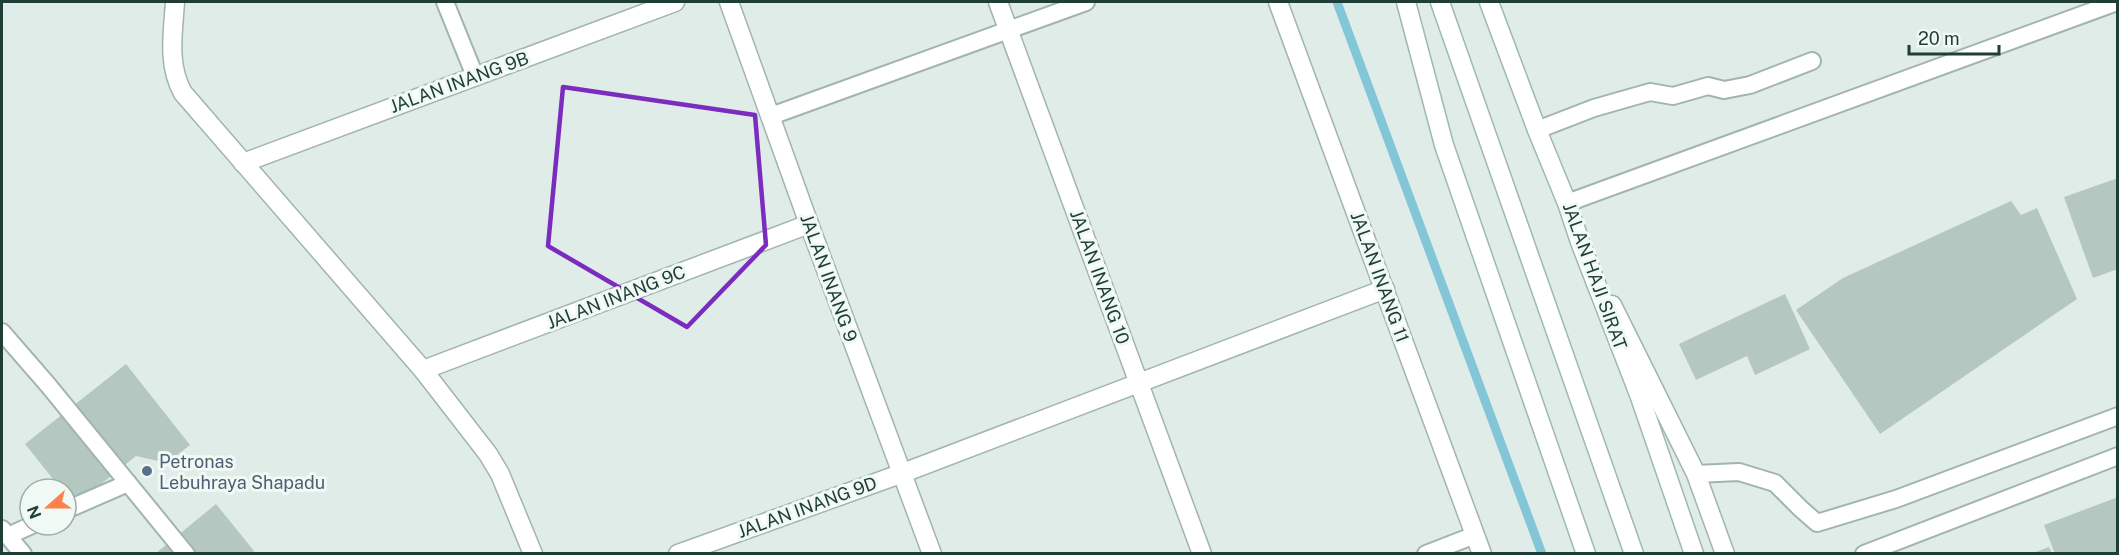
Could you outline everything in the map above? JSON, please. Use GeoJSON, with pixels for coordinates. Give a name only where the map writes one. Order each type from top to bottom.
{"type":"FeatureCollection","features":[{"type":"Feature","properties":{"kind":"street"},"geometry":{"type":"LineString","coordinates":[[175,2],[172,56],[174,78],[183,93],[423,370],[488,454],[500,474],[533,554]]}},
{"type":"Feature","properties":{"kind":"street","name":"JALAN INANG 9B"},"geometry":{"type":"LineString","coordinates":[[243,163],[675,2]]}},
{"type":"Feature","properties":{"kind":"street","name":"JALAN INANG 9"},"geometry":{"type":"LineString","coordinates":[[729,2],[932,554]]}},
{"type":"Feature","properties":{"kind":"street","name":"JALAN INANG 10"},"geometry":{"type":"LineString","coordinates":[[998,2],[1202,554]]}},
{"type":"Feature","properties":{"kind":"street","name":"JALAN INANG 11"},"geometry":{"type":"LineString","coordinates":[[1278,2],[1482,554]]}},
{"type":"Feature","properties":{"kind":"street"},"geometry":{"type":"LineString","coordinates":[[1406,2],[1444,145],[1586,554]]}},
{"type":"Feature","properties":{"kind":"street"},"geometry":{"type":"LineString","coordinates":[[1440,2],[1634,554]]}},
{"type":"Feature","properties":{"kind":"street","name":"JALAN HAJI SIRAT"},"geometry":{"type":"LineString","coordinates":[[1489,2],[1537,130],[1568,203],[1580,242],[1640,397],[1694,554]]}},
{"type":"Feature","properties":{"kind":"street","name":"JALAN INANG 9C"},"geometry":{"type":"LineString","coordinates":[[423,370],[809,224]]}},
{"type":"Feature","properties":{"kind":"street"},"geometry":{"type":"LineString","coordinates":[[1580,242],[1696,474],[1725,554]]}},
{"type":"Feature","properties":{"kind":"street","name":"JALAN INANG 9D"},"geometry":{"type":"LineString","coordinates":[[678,554],[903,473],[1385,289]]}},
{"type":"Feature","properties":{"kind":"lane"},"geometry":{"type":"LineString","coordinates":[[445,2],[475,76]]}},
{"type":"Feature","properties":{"kind":"lane"},"geometry":{"type":"LineString","coordinates":[[771,116],[1086,2]]}},
{"type":"Feature","properties":{"kind":"lane"},"geometry":{"type":"LineString","coordinates":[[1568,203],[2117,2]]}},
{"type":"Feature","properties":{"kind":"lane"},"geometry":{"type":"LineString","coordinates":[[1537,130],[1594,108],[1650,92],[1673,96],[1708,86],[1724,90],[1750,85],[1812,61]]}},
{"type":"Feature","properties":{"kind":"lane"},"geometry":{"type":"LineString","coordinates":[[2,332],[186,554]]}},
{"type":"Feature","properties":{"kind":"lane"},"geometry":{"type":"LineString","coordinates":[[1696,474],[1739,472],[1775,483],[1817,522],[1896,499],[2118,416]]}},
{"type":"Feature","properties":{"kind":"lane"},"geometry":{"type":"LineString","coordinates":[[1864,554],[2118,456]]}},
{"type":"Feature","properties":{"kind":"lane"},"geometry":{"type":"LineString","coordinates":[[78,505],[128,483]]}},
{"type":"Feature","properties":{"kind":"lane"},"geometry":{"type":"LineString","coordinates":[[5,532],[23,554]]}},
{"type":"Feature","properties":{"kind":"lane"},"geometry":{"type":"LineString","coordinates":[[1426,554],[1475,535]]}},
{"type":"Feature","properties":{"kind":"highlighted area"},"geometry":{"type":"Polygon","coordinates":[[[563,87],[755,115],[766,245],[687,327],[548,246],[563,87]]]}},
{"type":"Feature","properties":{"kind":"building"},"geometry":{"type":"Polygon","coordinates":[[[2118,178],[2118,269],[2093,278],[2064,197],[2118,178]]]}},
{"type":"Feature","properties":{"kind":"building"},"geometry":{"type":"Polygon","coordinates":[[[2011,201],[2021,215],[2037,208],[2077,299],[1880,434],[1796,310],[1843,278],[2011,201]]]}},
{"type":"Feature","properties":{"kind":"building"},"geometry":{"type":"Polygon","coordinates":[[[1785,294],[1810,349],[1755,375],[1747,356],[1696,380],[1679,344],[1785,294]]]}},
{"type":"Feature","properties":{"kind":"building"},"geometry":{"type":"Polygon","coordinates":[[[126,364],[190,445],[167,463],[136,456],[78,503],[78,477],[51,477],[25,444],[126,364]]]}},
{"type":"Feature","properties":{"kind":"building"},"geometry":{"type":"Polygon","coordinates":[[[2118,497],[2118,554],[2055,554],[2044,525],[2118,497]]]}},
{"type":"Feature","properties":{"kind":"building"},"geometry":{"type":"Polygon","coordinates":[[[216,504],[254,551],[252,554],[155,554],[216,504]]]}},
{"type":"Feature","properties":{"kind":"building"},"geometry":{"type":"Polygon","coordinates":[[[2049,547],[2052,554],[2033,553],[2049,547]]]}},
{"type":"Feature","properties":{"kind":"waterway"},"geometry":{"type":"LineString","coordinates":[[1337,2],[1542,554]]}},
{"type":"Feature","properties":{"kind":"place","name":"Petronas Lebuhraya Shapadu"},"geometry":{"type":"Point","coordinates":[147,471]}}]}
